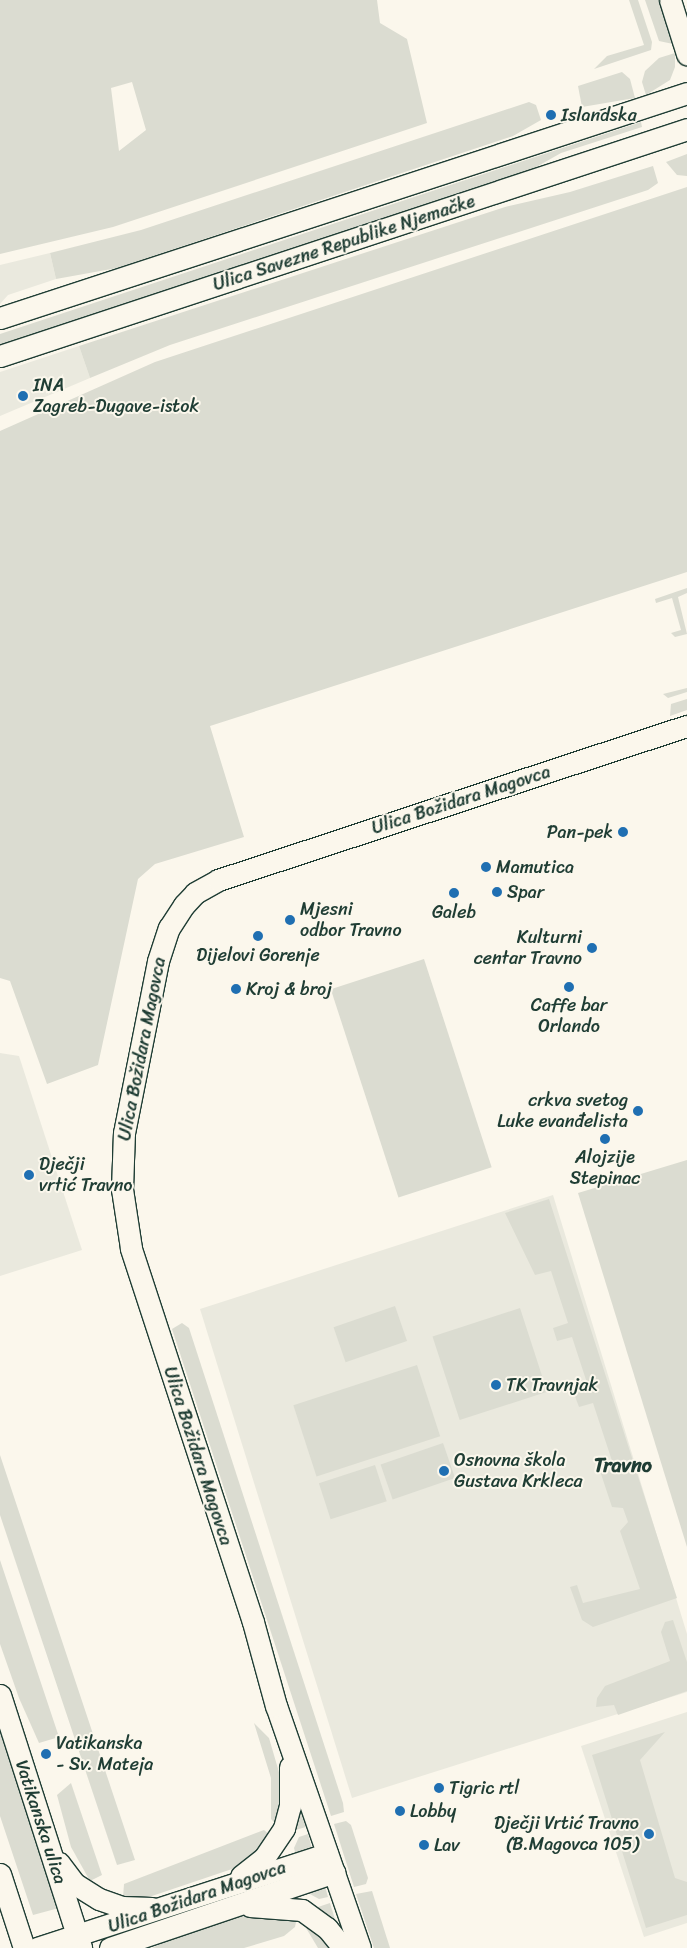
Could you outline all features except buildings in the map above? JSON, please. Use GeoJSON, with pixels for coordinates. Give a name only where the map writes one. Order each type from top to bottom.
{"type":"FeatureCollection","features":[{"type":"Feature","properties":{"kind":"street"},"geometry":{"type":"LineString","coordinates":[[670,0],[687,54]]}},
{"type":"Feature","properties":{"kind":"street","name":"Ulica Savezne Republike Njemačke"},"geometry":{"type":"LineString","coordinates":[[0,318],[687,93]]}},
{"type":"Feature","properties":{"kind":"street","name":"Ulica Savezne Republike Njemačke"},"geometry":{"type":"LineString","coordinates":[[0,356],[687,129]]}},
{"type":"Feature","properties":{"kind":"street","name":"Ulica Božidara Magovca"},"geometry":{"type":"LineString","coordinates":[[360,1948],[289,1745],[253,1622],[131,1248],[124,1206],[122,1158],[126,1115],[158,961],[169,928],[195,894],[232,875],[687,726]]}},
{"type":"Feature","properties":{"kind":"street","name":"Vatikanska ulica"},"geometry":{"type":"LineString","coordinates":[[0,1695],[80,1942]]}},
{"type":"Feature","properties":{"kind":"street"},"geometry":{"type":"LineString","coordinates":[[227,1885],[264,1858],[284,1828],[290,1806],[289,1745]]}},
{"type":"Feature","properties":{"kind":"street"},"geometry":{"type":"LineString","coordinates":[[48,1846],[75,1884],[99,1899],[122,1907],[170,1906]]}},
{"type":"Feature","properties":{"kind":"street","name":"Ulica Božidara Magovca"},"geometry":{"type":"LineString","coordinates":[[38,1948],[80,1942],[227,1885],[330,1863]]}},
{"type":"Feature","properties":{"kind":"street","name":"Ulica Božidara Magovca"},"geometry":{"type":"LineString","coordinates":[[110,1948],[142,1943],[238,1905],[330,1863]]}},
{"type":"Feature","properties":{"kind":"street"},"geometry":{"type":"LineString","coordinates":[[0,1874],[24,1948]]}},
{"type":"Feature","properties":{"kind":"street"},"geometry":{"type":"LineString","coordinates":[[238,1905],[278,1906],[302,1910],[327,1928],[343,1948]]}},
{"type":"Feature","properties":{"kind":"shaded area"},"geometry":{"type":"Polygon","coordinates":[[[0,0],[377,0],[380,23],[407,39],[427,123],[113,227],[0,254],[0,0]],[[132,82],[111,88],[119,151],[146,130],[132,82]]]}},
{"type":"Feature","properties":{"kind":"shaded area"},"geometry":{"type":"Polygon","coordinates":[[[629,0],[638,0],[652,42],[651,50],[594,69],[607,56],[644,45],[629,0]]]}},
{"type":"Feature","properties":{"kind":"shaded area"},"geometry":{"type":"Polygon","coordinates":[[[645,0],[659,0],[673,44],[659,41],[645,0]]]}},
{"type":"Feature","properties":{"kind":"shaded area"},"geometry":{"type":"Polygon","coordinates":[[[675,53],[675,67],[670,80],[646,95],[642,82],[645,71],[659,58],[675,53]]]}},
{"type":"Feature","properties":{"kind":"shaded area"},"geometry":{"type":"Polygon","coordinates":[[[622,72],[630,79],[635,98],[582,107],[578,86],[622,72]]]}},
{"type":"Feature","properties":{"kind":"shaded area"},"geometry":{"type":"Polygon","coordinates":[[[529,102],[536,105],[541,120],[513,136],[117,268],[56,279],[50,253],[141,230],[529,102]]]}},
{"type":"Feature","properties":{"kind":"shaded area"},"geometry":{"type":"Polygon","coordinates":[[[641,122],[642,127],[561,153],[531,170],[0,345],[0,334],[641,122]]]}},
{"type":"Feature","properties":{"kind":"shaded area"},"geometry":{"type":"Polygon","coordinates":[[[687,154],[687,176],[677,175],[666,162],[687,154]]]}},
{"type":"Feature","properties":{"kind":"shaded area"},"geometry":{"type":"Polygon","coordinates":[[[653,166],[658,183],[648,190],[170,345],[90,378],[79,346],[505,207],[570,192],[653,166]]]}},
{"type":"Feature","properties":{"kind":"shaded area"},"geometry":{"type":"Polygon","coordinates":[[[687,187],[687,572],[210,726],[244,837],[155,864],[138,879],[98,1065],[47,1084],[10,981],[0,978],[0,431],[155,362],[687,187]]]}},
{"type":"Feature","properties":{"kind":"shaded area"},"geometry":{"type":"Polygon","coordinates":[[[50,253],[56,279],[8,295],[0,304],[0,265],[50,253]]]}},
{"type":"Feature","properties":{"kind":"shaded area","name":"INA Zagreb-Dugave-istok"},"geometry":{"type":"Polygon","coordinates":[[[79,346],[90,378],[0,416],[0,372],[79,346]]]}},
{"type":"Feature","properties":{"kind":"shaded area"},"geometry":{"type":"Polygon","coordinates":[[[687,588],[687,593],[678,597],[687,634],[675,637],[671,633],[681,630],[672,598],[656,603],[655,599],[687,588]]]}},
{"type":"Feature","properties":{"kind":"shaded area"},"geometry":{"type":"Polygon","coordinates":[[[687,688],[687,692],[668,698],[663,694],[687,688]]]}},
{"type":"Feature","properties":{"kind":"shaded area"},"geometry":{"type":"Polygon","coordinates":[[[687,699],[687,710],[670,716],[671,704],[687,699]]]}},
{"type":"Feature","properties":{"kind":"shaded area"},"geometry":{"type":"Polygon","coordinates":[[[424,959],[492,1167],[398,1198],[331,989],[424,959]]]}},
{"type":"Feature","properties":{"kind":"shaded area","name":"Dječji vrtić Travno"},"geometry":{"type":"Polygon","coordinates":[[[0,1053],[19,1056],[82,1250],[0,1276],[0,1053]]]}},
{"type":"Feature","properties":{"kind":"shaded area"},"geometry":{"type":"Polygon","coordinates":[[[687,1160],[687,1547],[578,1193],[687,1160]]]}},
{"type":"Feature","properties":{"kind":"shaded area","name":"Osnovna škola Gustava Krkleca"},"geometry":{"type":"Polygon","coordinates":[[[553,1195],[687,1634],[687,1692],[352,1798],[200,1309],[553,1195]]]}},
{"type":"Feature","properties":{"kind":"shaded area"},"geometry":{"type":"Polygon","coordinates":[[[549,1199],[677,1598],[593,1627],[582,1620],[570,1587],[577,1585],[583,1603],[640,1589],[620,1531],[628,1522],[623,1508],[612,1507],[600,1471],[614,1467],[593,1403],[579,1407],[573,1391],[588,1386],[572,1337],[557,1341],[553,1328],[568,1323],[551,1271],[535,1275],[505,1213],[549,1199]]]}},
{"type":"Feature","properties":{"kind":"shaded area"},"geometry":{"type":"Polygon","coordinates":[[[395,1306],[407,1341],[346,1362],[334,1327],[395,1306]]]}},
{"type":"Feature","properties":{"kind":"shaded area"},"geometry":{"type":"Polygon","coordinates":[[[520,1308],[547,1392],[460,1420],[433,1336],[520,1308]]]}},
{"type":"Feature","properties":{"kind":"shaded area"},"geometry":{"type":"Polygon","coordinates":[[[182,1323],[189,1328],[343,1803],[344,1812],[331,1816],[172,1329],[182,1323]]]}},
{"type":"Feature","properties":{"kind":"shaded area"},"geometry":{"type":"Polygon","coordinates":[[[417,1365],[440,1436],[317,1477],[293,1405],[417,1365]]]}},
{"type":"Feature","properties":{"kind":"shaded area"},"geometry":{"type":"Polygon","coordinates":[[[443,1443],[455,1478],[393,1499],[381,1464],[443,1443]]]}},
{"type":"Feature","properties":{"kind":"shaded area"},"geometry":{"type":"Polygon","coordinates":[[[0,1455],[135,1860],[117,1865],[0,1515],[0,1455]]]}},
{"type":"Feature","properties":{"kind":"shaded area"},"geometry":{"type":"Polygon","coordinates":[[[375,1465],[387,1501],[331,1519],[319,1483],[375,1465]]]}},
{"type":"Feature","properties":{"kind":"shaded area"},"geometry":{"type":"Polygon","coordinates":[[[0,1560],[59,1737],[39,1743],[19,1698],[0,1644],[0,1560]]]}},
{"type":"Feature","properties":{"kind":"shaded area"},"geometry":{"type":"Polygon","coordinates":[[[673,1620],[687,1662],[687,1691],[618,1715],[614,1705],[596,1707],[597,1698],[605,1686],[670,1661],[661,1632],[665,1622],[673,1620]]]}},
{"type":"Feature","properties":{"kind":"shaded area","name":"Dječji Vrtić Travno (B.Magovca 105)"},"geometry":{"type":"Polygon","coordinates":[[[687,1712],[687,1923],[644,1937],[581,1746],[687,1712]]]}},
{"type":"Feature","properties":{"kind":"shaded area"},"geometry":{"type":"Polygon","coordinates":[[[254,1723],[269,1738],[281,1779],[282,1792],[277,1825],[271,1819],[271,1778],[254,1723]]]}},
{"type":"Feature","properties":{"kind":"shaded area"},"geometry":{"type":"Polygon","coordinates":[[[0,1732],[59,1908],[33,1915],[0,1816],[0,1732]]]}},
{"type":"Feature","properties":{"kind":"shaded area"},"geometry":{"type":"Polygon","coordinates":[[[665,1732],[640,1760],[675,1878],[687,1882],[687,1915],[646,1928],[592,1755],[665,1732]]]}},
{"type":"Feature","properties":{"kind":"shaded area"},"geometry":{"type":"Polygon","coordinates":[[[71,1783],[102,1875],[90,1881],[71,1847],[57,1795],[71,1783]]]}},
{"type":"Feature","properties":{"kind":"shaded area"},"geometry":{"type":"Polygon","coordinates":[[[297,1802],[306,1827],[288,1832],[297,1802]]]}},
{"type":"Feature","properties":{"kind":"shaded area"},"geometry":{"type":"Polygon","coordinates":[[[346,1821],[351,1825],[368,1878],[366,1884],[354,1887],[334,1824],[346,1821]]]}},
{"type":"Feature","properties":{"kind":"shaded area"},"geometry":{"type":"Polygon","coordinates":[[[264,1830],[271,1836],[241,1866],[152,1896],[123,1898],[124,1884],[264,1830]]]}},
{"type":"Feature","properties":{"kind":"shaded area"},"geometry":{"type":"Polygon","coordinates":[[[308,1834],[312,1849],[296,1856],[294,1848],[299,1837],[308,1834]]]}},
{"type":"Feature","properties":{"kind":"shaded area"},"geometry":{"type":"Polygon","coordinates":[[[306,1886],[325,1886],[328,1897],[319,1899],[308,1893],[306,1886]]]}},
{"type":"Feature","properties":{"kind":"shaded area"},"geometry":{"type":"Polygon","coordinates":[[[372,1891],[390,1948],[374,1948],[356,1894],[372,1891]]]}},
{"type":"Feature","properties":{"kind":"shaded area"},"geometry":{"type":"Polygon","coordinates":[[[330,1903],[337,1926],[315,1908],[330,1903]]]}},
{"type":"Feature","properties":{"kind":"shaded area"},"geometry":{"type":"Polygon","coordinates":[[[246,1914],[297,1917],[295,1927],[284,1936],[244,1948],[152,1948],[184,1933],[246,1914]]]}},
{"type":"Feature","properties":{"kind":"shaded area"},"geometry":{"type":"Polygon","coordinates":[[[309,1920],[334,1948],[318,1948],[306,1928],[309,1920]]]}},
{"type":"Feature","properties":{"kind":"place","name":"Islandska"},"geometry":{"type":"Point","coordinates":[551,115]}},
{"type":"Feature","properties":{"kind":"place","name":"INA Zagreb-Dugave-istok"},"geometry":{"type":"Point","coordinates":[23,396]}},
{"type":"Feature","properties":{"kind":"place","name":"Pan-pek"},"geometry":{"type":"Point","coordinates":[623,832]}},
{"type":"Feature","properties":{"kind":"place","name":"Mamutica"},"geometry":{"type":"Point","coordinates":[486,867]}},
{"type":"Feature","properties":{"kind":"place","name":"Spar"},"geometry":{"type":"Point","coordinates":[497,892]}},
{"type":"Feature","properties":{"kind":"place","name":"Galeb"},"geometry":{"type":"Point","coordinates":[454,893]}},
{"type":"Feature","properties":{"kind":"place","name":"Mjesni odbor Travno"},"geometry":{"type":"Point","coordinates":[290,920]}},
{"type":"Feature","properties":{"kind":"place","name":"Dijelovi Gorenje"},"geometry":{"type":"Point","coordinates":[258,936]}},
{"type":"Feature","properties":{"kind":"place","name":"Kulturni centar Travno"},"geometry":{"type":"Point","coordinates":[592,948]}},
{"type":"Feature","properties":{"kind":"place","name":"Caffe bar Orlando"},"geometry":{"type":"Point","coordinates":[569,987]}},
{"type":"Feature","properties":{"kind":"place","name":"Kroj & broj"},"geometry":{"type":"Point","coordinates":[236,989]}},
{"type":"Feature","properties":{"kind":"place","name":"crkva svetog Luke evanđelista"},"geometry":{"type":"Point","coordinates":[638,1111]}},
{"type":"Feature","properties":{"kind":"place","name":"Alojzije Stepinac"},"geometry":{"type":"Point","coordinates":[605,1139]}},
{"type":"Feature","properties":{"kind":"place","name":"Dječji vrtić Travno"},"geometry":{"type":"Point","coordinates":[29,1175]}},
{"type":"Feature","properties":{"kind":"place","name":"TK Travnjak"},"geometry":{"type":"Point","coordinates":[496,1385]}},
{"type":"Feature","properties":{"kind":"place","name":"Osnovna škola Gustava Krkleca"},"geometry":{"type":"Point","coordinates":[444,1471]}},
{"type":"Feature","properties":{"kind":"place","name":"Vatikanska - Sv. Mateja"},"geometry":{"type":"Point","coordinates":[46,1754]}},
{"type":"Feature","properties":{"kind":"place","name":"Tigric rtl"},"geometry":{"type":"Point","coordinates":[439,1788]}},
{"type":"Feature","properties":{"kind":"place","name":"Lobby"},"geometry":{"type":"Point","coordinates":[400,1811]}},
{"type":"Feature","properties":{"kind":"place","name":"Dječji Vrtić Travno (B.Magovca 105)"},"geometry":{"type":"Point","coordinates":[649,1834]}},
{"type":"Feature","properties":{"kind":"place","name":"Lav"},"geometry":{"type":"Point","coordinates":[424,1845]}},
{"type":"Feature","properties":{"kind":"district","name":"Travno"},"geometry":{"type":"Point","coordinates":[623,1465]}}]}
